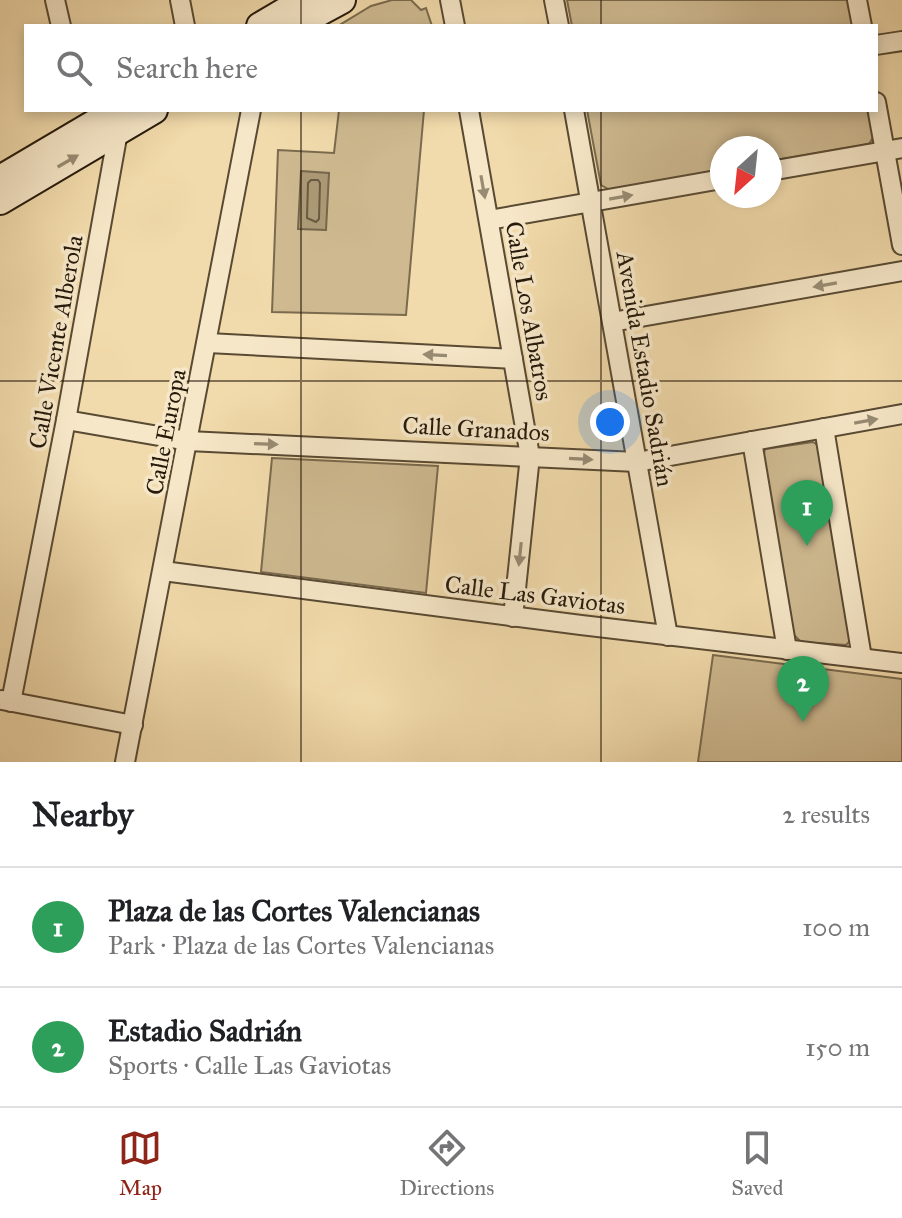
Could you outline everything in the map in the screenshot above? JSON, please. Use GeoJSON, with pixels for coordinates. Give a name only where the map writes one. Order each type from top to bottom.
{"type":"FeatureCollection","features":[{"type":"Feature","properties":{"kind":"main road"},"geometry":{"type":"LineString","coordinates":[[264,24],[300,7],[342,0]]}},
{"type":"Feature","properties":{"kind":"main road"},"geometry":{"type":"LineString","coordinates":[[0,201],[118,121],[147,112]]}},
{"type":"Feature","properties":{"kind":"main road"},"geometry":{"type":"LineString","coordinates":[[0,179],[81,120],[118,121]]}},
{"type":"Feature","properties":{"kind":"street"},"geometry":{"type":"LineString","coordinates":[[55,0],[61,24]]}},
{"type":"Feature","properties":{"kind":"street"},"geometry":{"type":"LineString","coordinates":[[180,0],[185,24]]}},
{"type":"Feature","properties":{"kind":"street"},"geometry":{"type":"LineString","coordinates":[[450,0],[455,24]]}},
{"type":"Feature","properties":{"kind":"street"},"geometry":{"type":"LineString","coordinates":[[554,0],[559,24]]}},
{"type":"Feature","properties":{"kind":"street"},"geometry":{"type":"LineString","coordinates":[[857,0],[862,24]]}},
{"type":"Feature","properties":{"kind":"street"},"geometry":{"type":"LineString","coordinates":[[878,45],[902,41]]}},
{"type":"Feature","properties":{"kind":"street"},"geometry":{"type":"LineString","coordinates":[[878,107],[894,150],[902,245]]}},
{"type":"Feature","properties":{"kind":"street","name":"Calle Europa"},"geometry":{"type":"LineString","coordinates":[[125,762],[251,112]]}},
{"type":"Feature","properties":{"kind":"street","name":"Calle Los Albatros"},"geometry":{"type":"LineString","coordinates":[[469,112],[530,456],[513,617]]}},
{"type":"Feature","properties":{"kind":"street","name":"Avenida Estadio Sadrián"},"geometry":{"type":"LineString","coordinates":[[574,112],[668,636]]}},
{"type":"Feature","properties":{"kind":"street","name":"Calle Vicente Alberola"},"geometry":{"type":"LineString","coordinates":[[5,701],[66,420],[118,121]]}},
{"type":"Feature","properties":{"kind":"street"},"geometry":{"type":"LineString","coordinates":[[782,169],[894,150]]}},
{"type":"Feature","properties":{"kind":"street"},"geometry":{"type":"LineString","coordinates":[[489,220],[710,181]]}},
{"type":"Feature","properties":{"kind":"street"},"geometry":{"type":"LineString","coordinates":[[612,322],[902,271]]}},
{"type":"Feature","properties":{"kind":"street"},"geometry":{"type":"LineString","coordinates":[[208,343],[513,359]]}},
{"type":"Feature","properties":{"kind":"street","name":"Calle Granados"},"geometry":{"type":"LineString","coordinates":[[66,420],[188,441],[637,462],[902,414]]}},
{"type":"Feature","properties":{"kind":"street"},"geometry":{"type":"LineString","coordinates":[[824,428],[862,658]]}},
{"type":"Feature","properties":{"kind":"street"},"geometry":{"type":"LineString","coordinates":[[752,441],[787,650]]}},
{"type":"Feature","properties":{"kind":"street","name":"Calle Las Gaviotas"},"geometry":{"type":"LineString","coordinates":[[163,571],[513,617],[902,663]]}},
{"type":"Feature","properties":{"kind":"street"},"geometry":{"type":"LineString","coordinates":[[5,701],[133,725]]}},
{"type":"Feature","properties":{"kind":"shaded area"},"geometry":{"type":"Polygon","coordinates":[[[392,0],[411,0],[421,10],[426,8],[431,24],[341,24],[371,6],[392,0]]]}},
{"type":"Feature","properties":{"kind":"shaded area"},"geometry":{"type":"Polygon","coordinates":[[[567,0],[848,0],[853,24],[572,24],[567,0]]]}},
{"type":"Feature","properties":{"kind":"shaded area"},"geometry":{"type":"Polygon","coordinates":[[[339,112],[424,112],[406,315],[272,312],[278,150],[334,153],[339,112]]]}},
{"type":"Feature","properties":{"kind":"shaded area"},"geometry":{"type":"Polygon","coordinates":[[[587,112],[869,112],[874,136],[869,144],[782,159],[782,136],[710,136],[710,172],[610,190],[601,185],[587,112]]]}},
{"type":"Feature","properties":{"kind":"shaded area"},"geometry":{"type":"Polygon","coordinates":[[[813,442],[819,446],[851,640],[846,645],[801,642],[793,634],[763,458],[765,449],[813,442]]]}},
{"type":"Feature","properties":{"kind":"shaded area"},"geometry":{"type":"Polygon","coordinates":[[[272,458],[438,466],[426,593],[261,572],[272,458]]]}},
{"type":"Feature","properties":{"kind":"shaded area"},"geometry":{"type":"Polygon","coordinates":[[[713,655],[902,679],[902,762],[698,762],[713,655]]]}},
{"type":"Feature","properties":{"kind":"water"},"geometry":{"type":"Polygon","coordinates":[[[301,171],[329,173],[326,230],[298,229],[301,171]]]}},
{"type":"Feature","properties":{"kind":"place","name":"Plaza de las Cortes Valencianas"},"geometry":{"type":"Point","coordinates":[807,546]}},
{"type":"Feature","properties":{"kind":"place","name":"Estadio Sadrián"},"geometry":{"type":"Point","coordinates":[803,722]}}]}
